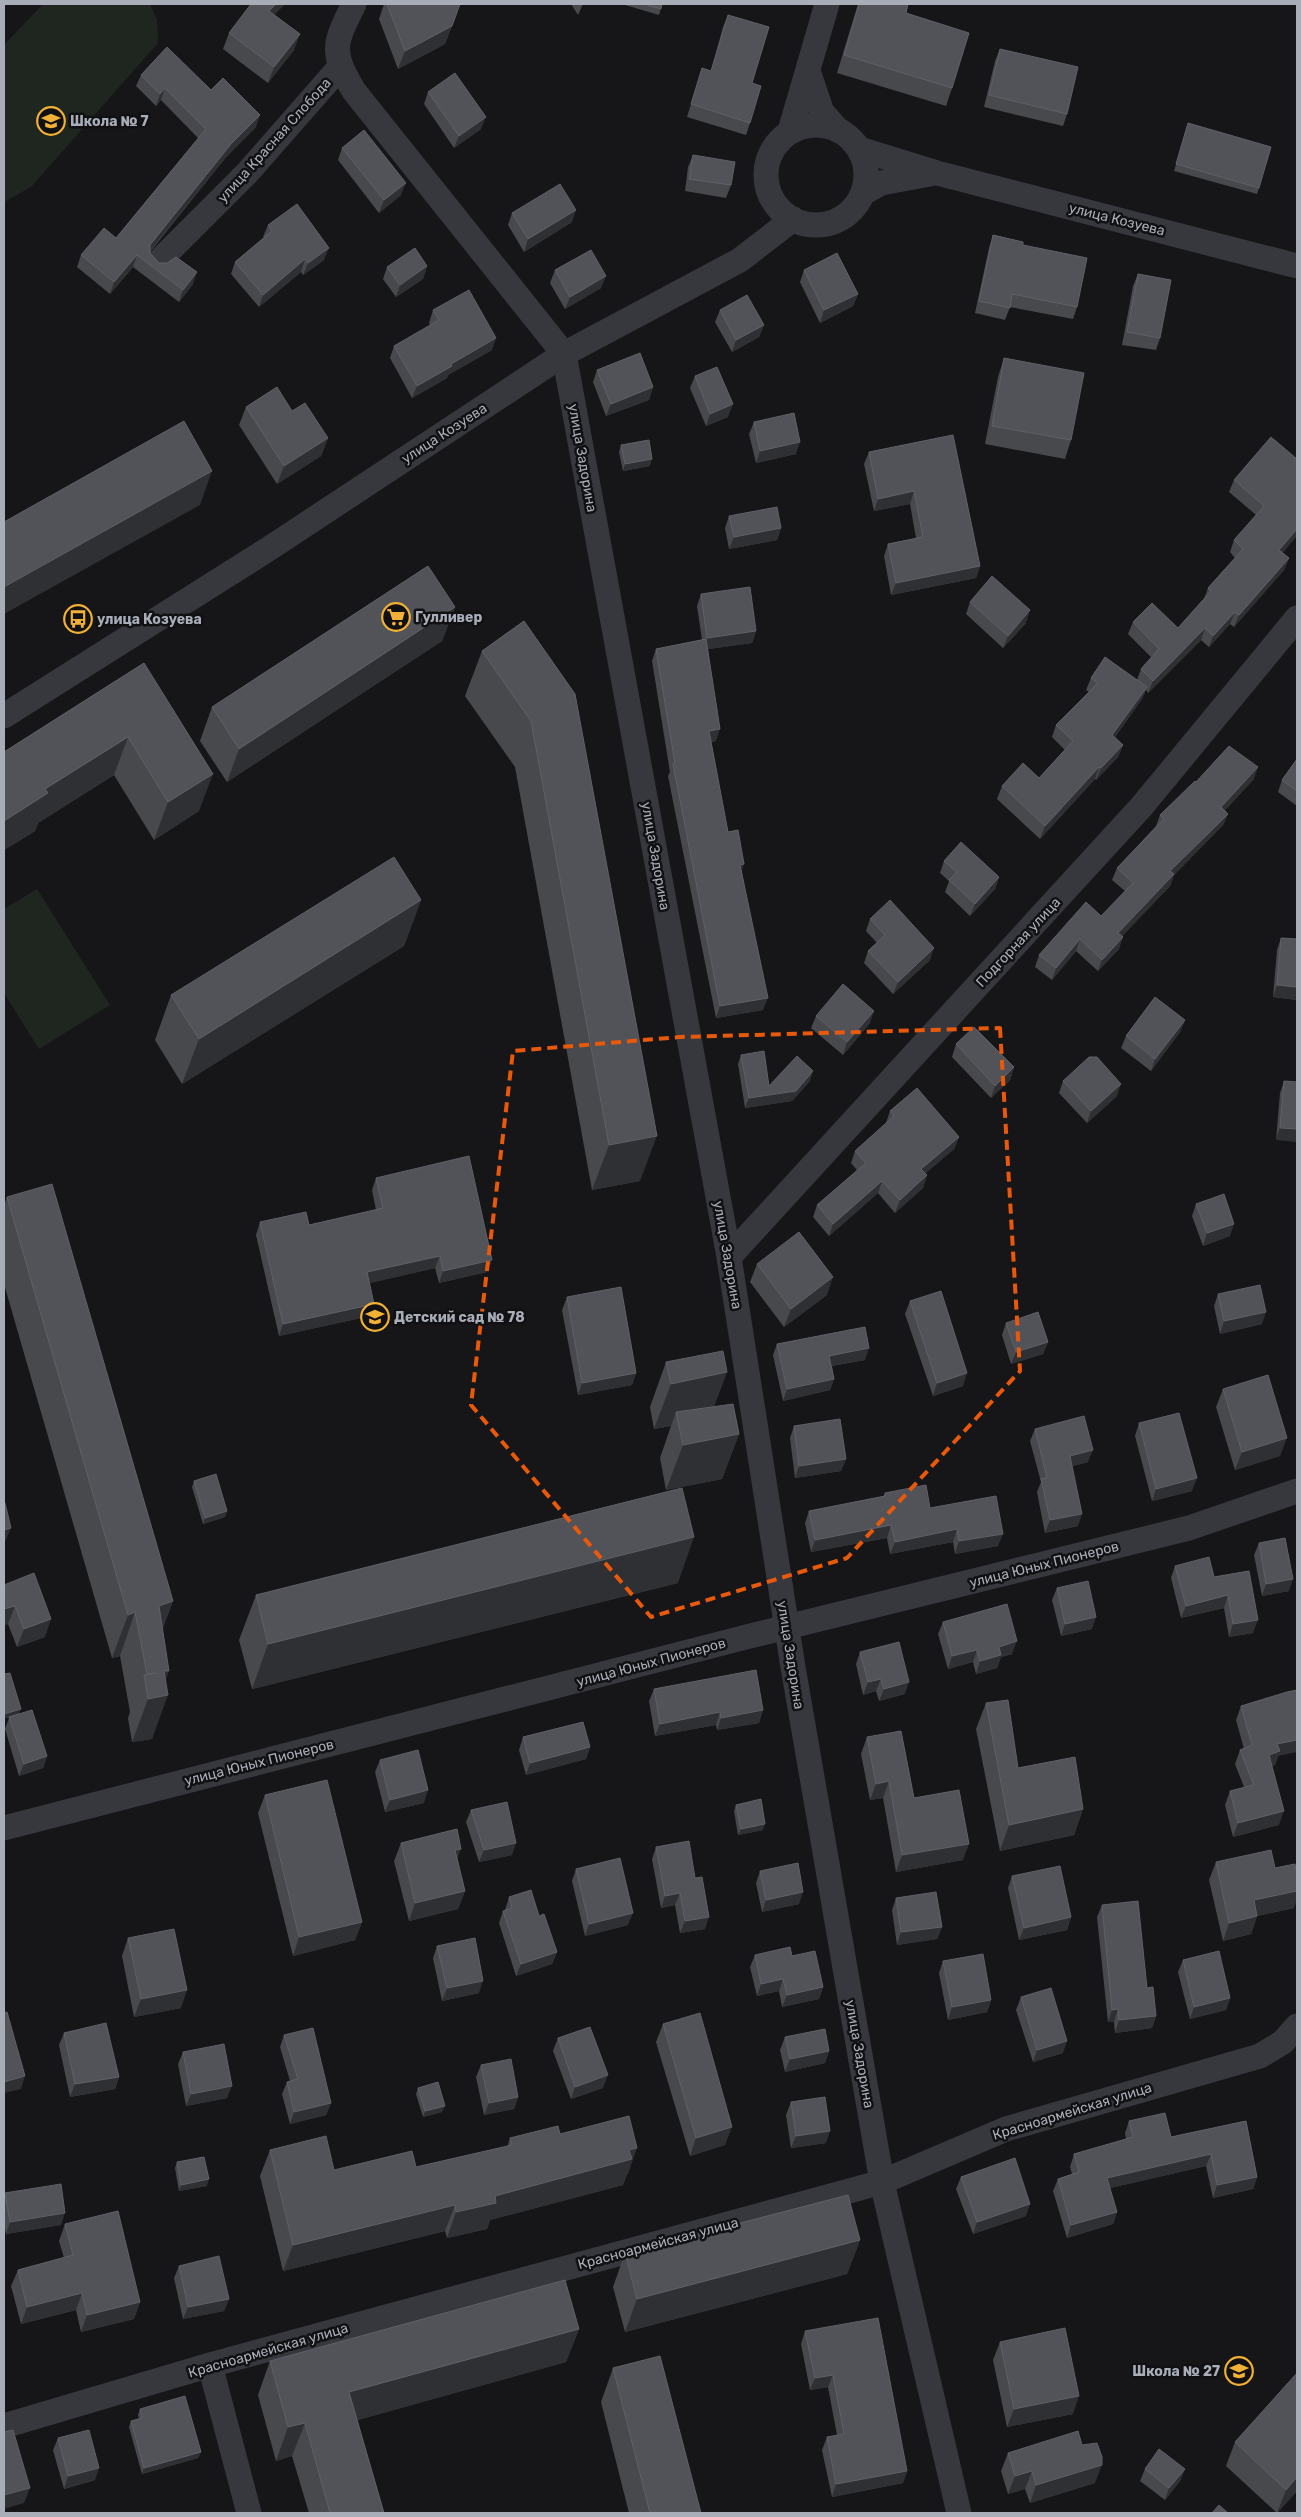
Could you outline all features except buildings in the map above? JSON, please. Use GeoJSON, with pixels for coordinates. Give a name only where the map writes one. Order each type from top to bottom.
{"type":"FeatureCollection","features":[{"type":"Feature","properties":{"kind":"street","name":"улица Красная Слобода"},"geometry":{"type":"LineString","coordinates":[[160,261],[248,172],[340,67],[337,37],[354,4]]}},
{"type":"Feature","properties":{"kind":"street"},"geometry":{"type":"LineString","coordinates":[[790,131],[827,4]]}},
{"type":"Feature","properties":{"kind":"street","name":"улица Задорина"},"geometry":{"type":"LineString","coordinates":[[340,67],[354,92],[564,354],[729,1257],[787,1627],[882,2182],[959,2513]]}},
{"type":"Feature","properties":{"kind":"street"},"geometry":{"type":"LineString","coordinates":[[808,71],[822,112],[860,150],[865,165],[866,179],[863,192]]}},
{"type":"Feature","properties":{"kind":"street"},"geometry":{"type":"LineString","coordinates":[[793,219],[777,207],[768,188],[766,166],[774,146],[790,131],[812,124],[836,128]]}},
{"type":"Feature","properties":{"kind":"street","name":"улица Козуева"},"geometry":{"type":"LineString","coordinates":[[860,150],[937,173],[1297,266]]}},
{"type":"Feature","properties":{"kind":"street","name":"улица Козуева"},"geometry":{"type":"LineString","coordinates":[[4,716],[270,548],[564,354],[740,260],[793,219],[807,224],[824,224],[840,218],[854,207],[863,192],[882,183],[937,173]]}},
{"type":"Feature","properties":{"kind":"street","name":"Подгорная улица"},"geometry":{"type":"LineString","coordinates":[[729,1257],[1142,806],[1297,618]]}},
{"type":"Feature","properties":{"kind":"street","name":"улица Юных Пионеров"},"geometry":{"type":"LineString","coordinates":[[4,1828],[787,1627],[1189,1528],[1297,1491]]}},
{"type":"Feature","properties":{"kind":"street","name":"Красноармейская улица"},"geometry":{"type":"LineString","coordinates":[[4,2426],[210,2365],[882,2182],[1006,2129],[1260,2056],[1283,2042],[1297,2026]]}},
{"type":"Feature","properties":{"kind":"street"},"geometry":{"type":"LineString","coordinates":[[210,2365],[249,2513]]}},
{"type":"Feature","properties":{"kind":"highlighted area"},"geometry":{"type":"Polygon","coordinates":[[[1000,1028],[1020,1371],[847,1558],[651,1617],[471,1405],[513,1051],[680,1037],[1000,1028]]]}},
{"type":"Feature","properties":{"kind":"shaded area","name":"Школа № 7"},"geometry":{"type":"Polygon","coordinates":[[[43,4],[150,4],[157,20],[158,43],[31,187],[4,202],[4,45],[43,4]]]}},
{"type":"Feature","properties":{"kind":"shaded area"},"geometry":{"type":"Polygon","coordinates":[[[37,889],[110,1005],[39,1049],[4,993],[4,909],[37,889]]]}},
{"type":"Feature","properties":{"kind":"place","name":"Школа № 7"},"geometry":{"type":"Point","coordinates":[51,121]}},
{"type":"Feature","properties":{"kind":"place","name":"Гулливер"},"geometry":{"type":"Point","coordinates":[396,617]}},
{"type":"Feature","properties":{"kind":"place","name":"улица Козуева"},"geometry":{"type":"Point","coordinates":[78,619]}},
{"type":"Feature","properties":{"kind":"place","name":"Детский сад № 78"},"geometry":{"type":"Point","coordinates":[375,1317]}},
{"type":"Feature","properties":{"kind":"place","name":"Школа № 27"},"geometry":{"type":"Point","coordinates":[1239,2371]}}]}
